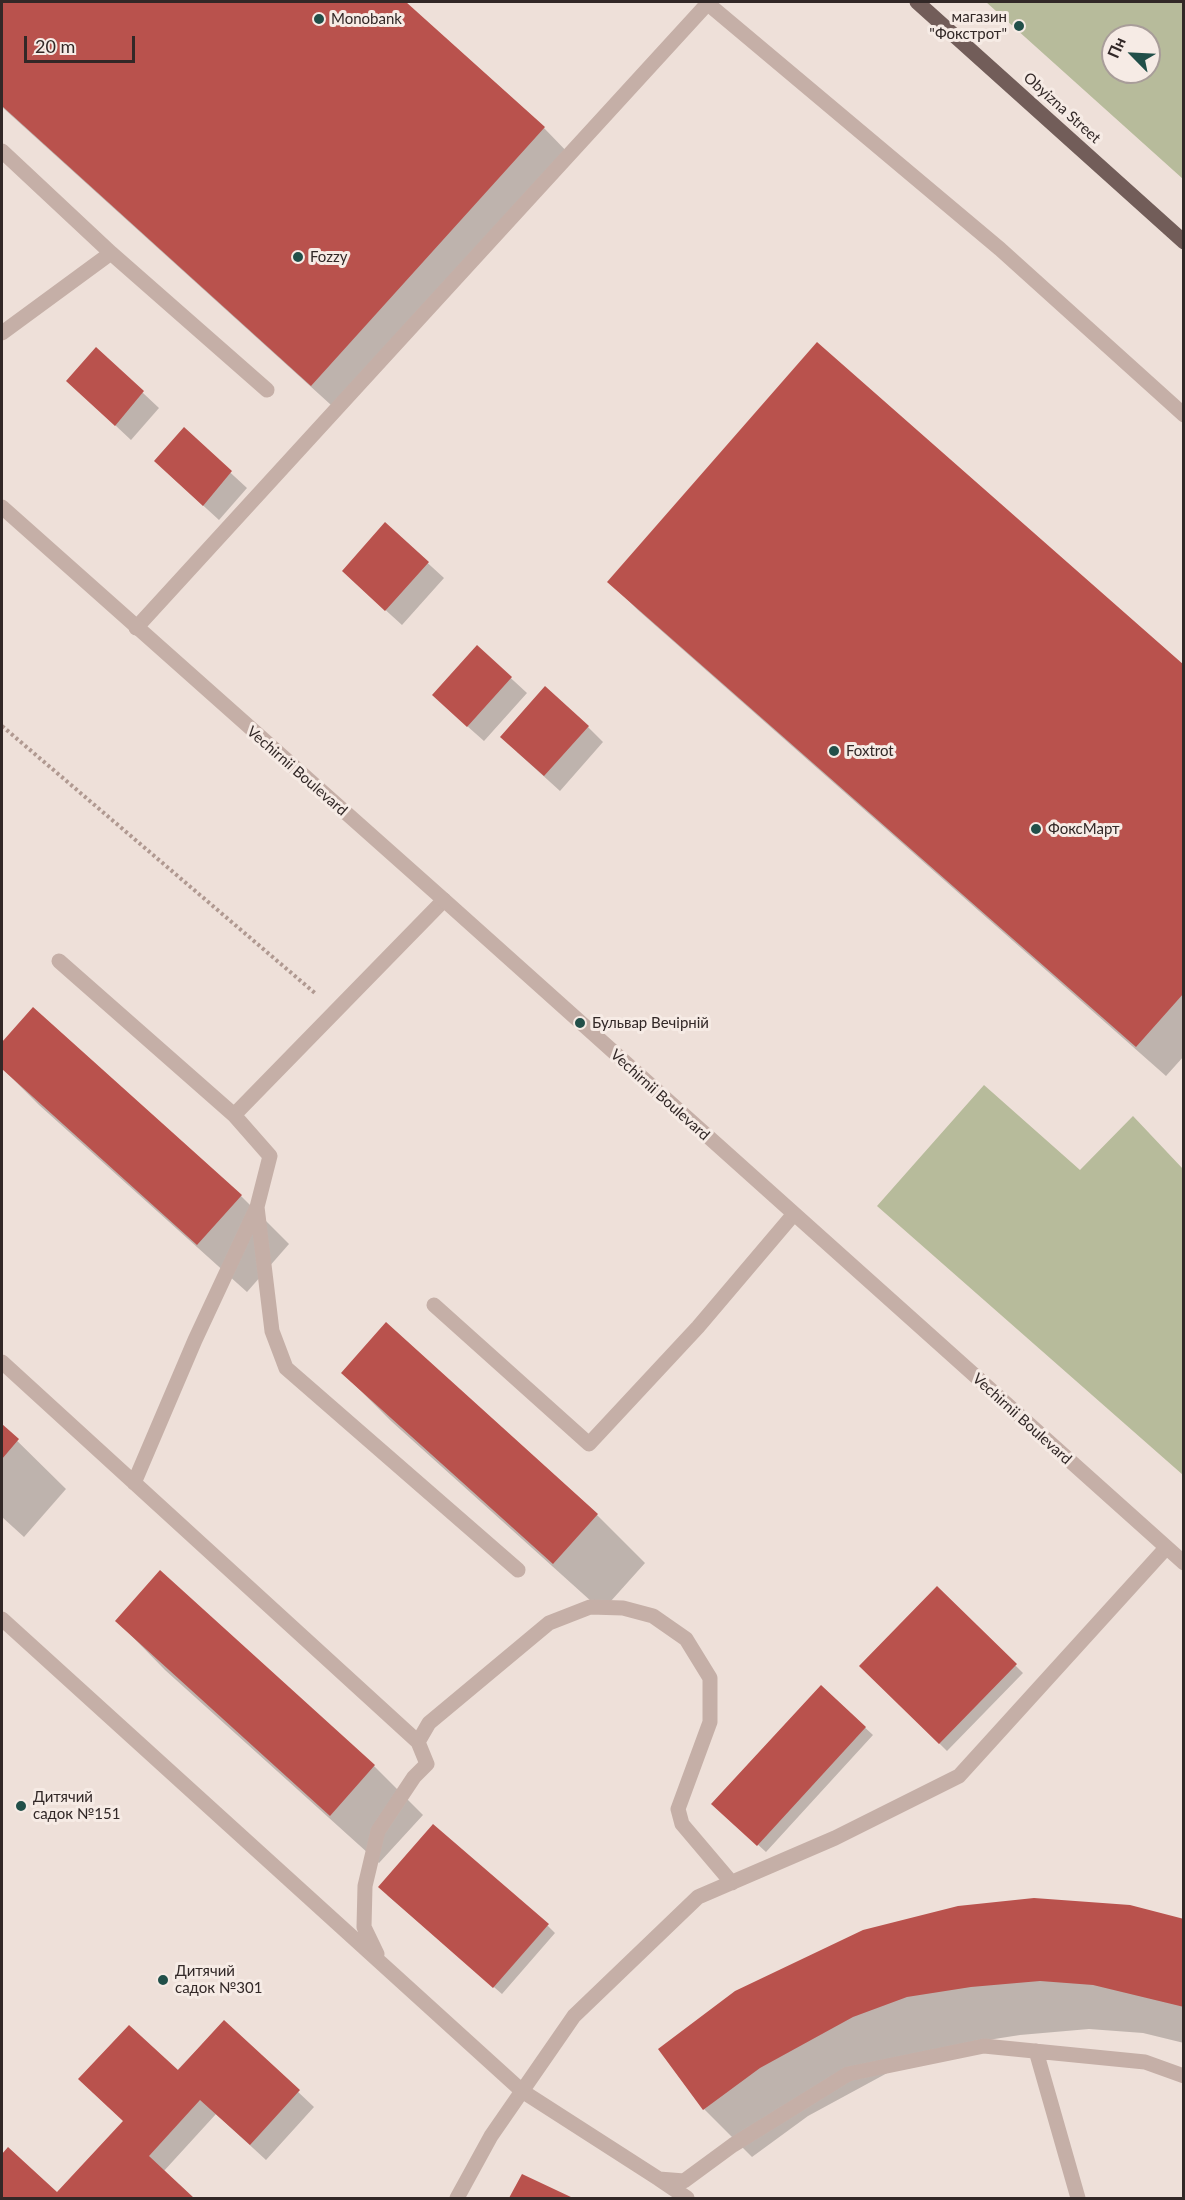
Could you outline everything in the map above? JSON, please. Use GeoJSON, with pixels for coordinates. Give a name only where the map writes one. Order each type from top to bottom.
{"type":"FeatureCollection","features":[{"type":"Feature","properties":{"kind":"main road","name":"Obyizna Street"},"geometry":{"type":"LineString","coordinates":[[917,2],[1184,242]]}},
{"type":"Feature","properties":{"kind":"street"},"geometry":{"type":"LineString","coordinates":[[136,628],[708,2],[1000,249],[1184,415]]}},
{"type":"Feature","properties":{"kind":"street"},"geometry":{"type":"LineString","coordinates":[[2,151],[111,254],[267,390]]}},
{"type":"Feature","properties":{"kind":"street"},"geometry":{"type":"LineString","coordinates":[[2,333],[111,254]]}},
{"type":"Feature","properties":{"kind":"street","name":"Vechirnii Boulevard"},"geometry":{"type":"LineString","coordinates":[[2,507],[1184,1563]]}},
{"type":"Feature","properties":{"kind":"street"},"geometry":{"type":"LineString","coordinates":[[234,1115],[334,1010],[444,900]]}},
{"type":"Feature","properties":{"kind":"street"},"geometry":{"type":"LineString","coordinates":[[59,961],[234,1115],[270,1156],[257,1207],[195,1340],[134,1483]]}},
{"type":"Feature","properties":{"kind":"street"},"geometry":{"type":"LineString","coordinates":[[257,1207],[272,1331],[286,1368],[518,1570]]}},
{"type":"Feature","properties":{"kind":"street"},"geometry":{"type":"LineString","coordinates":[[434,1305],[589,1444],[698,1327],[793,1215]]}},
{"type":"Feature","properties":{"kind":"street"},"geometry":{"type":"LineString","coordinates":[[2,1362],[418,1742],[427,1764],[414,1777],[378,1831],[365,1886],[364,1927],[381,1962]]}},
{"type":"Feature","properties":{"kind":"street"},"geometry":{"type":"LineString","coordinates":[[457,2199],[491,2136],[574,2016],[698,1897],[835,1838],[959,1776],[1166,1548]]}},
{"type":"Feature","properties":{"kind":"street"},"geometry":{"type":"LineString","coordinates":[[418,1742],[429,1723],[549,1623],[590,1607],[623,1608],[653,1616],[686,1639],[710,1678],[710,1722],[678,1809],[682,1824],[732,1883]]}},
{"type":"Feature","properties":{"kind":"street"},"geometry":{"type":"LineString","coordinates":[[2,1619],[522,2091],[687,2199]]}},
{"type":"Feature","properties":{"kind":"street"},"geometry":{"type":"LineString","coordinates":[[659,2179],[684,2181],[734,2145],[848,2074],[984,2046],[1146,2062],[1184,2076]]}},
{"type":"Feature","properties":{"kind":"street"},"geometry":{"type":"LineString","coordinates":[[1036,2051],[1078,2199]]}},
{"type":"Feature","properties":{"kind":"path"},"geometry":{"type":"LineString","coordinates":[[2,726],[334,1010]]}},
{"type":"Feature","properties":{"kind":"green space"},"geometry":{"type":"Polygon","coordinates":[[[986,2],[1183,2],[1183,179],[986,2]]]}},
{"type":"Feature","properties":{"kind":"green space"},"geometry":{"type":"Polygon","coordinates":[[[984,1085],[1080,1170],[1133,1116],[1183,1169],[1183,1475],[877,1206],[984,1085]]]}},
{"type":"Feature","properties":{"kind":"building","name":"Fozzy"},"geometry":{"type":"Polygon","coordinates":[[[2,2],[406,2],[545,127],[311,386],[2,106],[2,2]]]}},
{"type":"Feature","properties":{"kind":"building","name":"ФоксМарт"},"geometry":{"type":"Polygon","coordinates":[[[817,342],[1184,665],[1184,993],[1136,1047],[607,582],[817,342]]]}},
{"type":"Feature","properties":{"kind":"building"},"geometry":{"type":"Polygon","coordinates":[[[96,347],[144,391],[115,426],[66,381],[96,347]]]}},
{"type":"Feature","properties":{"kind":"building"},"geometry":{"type":"Polygon","coordinates":[[[184,427],[232,471],[203,506],[154,461],[184,427]]]}},
{"type":"Feature","properties":{"kind":"building"},"geometry":{"type":"Polygon","coordinates":[[[385,522],[429,562],[385,611],[342,571],[385,522]]]}},
{"type":"Feature","properties":{"kind":"building"},"geometry":{"type":"Polygon","coordinates":[[[477,645],[512,677],[467,727],[432,695],[477,645]]]}},
{"type":"Feature","properties":{"kind":"building"},"geometry":{"type":"Polygon","coordinates":[[[545,686],[589,726],[544,776],[500,737],[545,686]]]}},
{"type":"Feature","properties":{"kind":"building"},"geometry":{"type":"Polygon","coordinates":[[[33,1007],[242,1195],[197,1245],[2,1069],[2,1042],[33,1007]]]}},
{"type":"Feature","properties":{"kind":"building"},"geometry":{"type":"Polygon","coordinates":[[[386,1322],[598,1514],[553,1564],[341,1373],[386,1322]]]}},
{"type":"Feature","properties":{"kind":"building"},"geometry":{"type":"Polygon","coordinates":[[[2,1424],[19,1439],[2,1459],[2,1424]]]}},
{"type":"Feature","properties":{"kind":"building"},"geometry":{"type":"Polygon","coordinates":[[[160,1570],[375,1765],[330,1816],[115,1621],[160,1570]]]}},
{"type":"Feature","properties":{"kind":"building"},"geometry":{"type":"Polygon","coordinates":[[[937,1586],[1017,1664],[939,1744],[859,1666],[937,1586]]]}},
{"type":"Feature","properties":{"kind":"building"},"geometry":{"type":"Polygon","coordinates":[[[821,1685],[866,1727],[757,1846],[711,1804],[821,1685]]]}},
{"type":"Feature","properties":{"kind":"building"},"geometry":{"type":"Polygon","coordinates":[[[433,1824],[549,1924],[493,1988],[378,1887],[433,1824]]]}},
{"type":"Feature","properties":{"kind":"building"},"geometry":{"type":"Polygon","coordinates":[[[1034,1898],[1130,1905],[1184,1919],[1184,2007],[1093,1985],[1040,1981],[971,1987],[907,1997],[853,2017],[760,2068],[703,2110],[658,2049],[735,1991],[863,1930],[958,1906],[1034,1898]]]}},
{"type":"Feature","properties":{"kind":"building"},"geometry":{"type":"Polygon","coordinates":[[[224,2020],[300,2090],[250,2145],[200,2100],[149,2156],[194,2198],[2,2198],[2,2154],[8,2147],[57,2192],[123,2121],[78,2079],[129,2025],[178,2070],[224,2020]]]}},
{"type":"Feature","properties":{"kind":"building"},"geometry":{"type":"Polygon","coordinates":[[[522,2174],[573,2198],[509,2198],[522,2174]]]}},
{"type":"Feature","properties":{"kind":"place","name":"Monobank"},"geometry":{"type":"Point","coordinates":[319,19]}},
{"type":"Feature","properties":{"kind":"place","name":"магазин \"Фокстрот\""},"geometry":{"type":"Point","coordinates":[1019,26]}},
{"type":"Feature","properties":{"kind":"place","name":"Fozzy"},"geometry":{"type":"Point","coordinates":[298,257]}},
{"type":"Feature","properties":{"kind":"place","name":"Foxtrot"},"geometry":{"type":"Point","coordinates":[834,751]}},
{"type":"Feature","properties":{"kind":"place","name":"ФоксМарт"},"geometry":{"type":"Point","coordinates":[1036,829]}},
{"type":"Feature","properties":{"kind":"place","name":"Бульвар Вечірній"},"geometry":{"type":"Point","coordinates":[580,1023]}},
{"type":"Feature","properties":{"kind":"place","name":"Дитячий садок №151"},"geometry":{"type":"Point","coordinates":[21,1806]}},
{"type":"Feature","properties":{"kind":"place","name":"Дитячий садок №301"},"geometry":{"type":"Point","coordinates":[163,1980]}}]}
